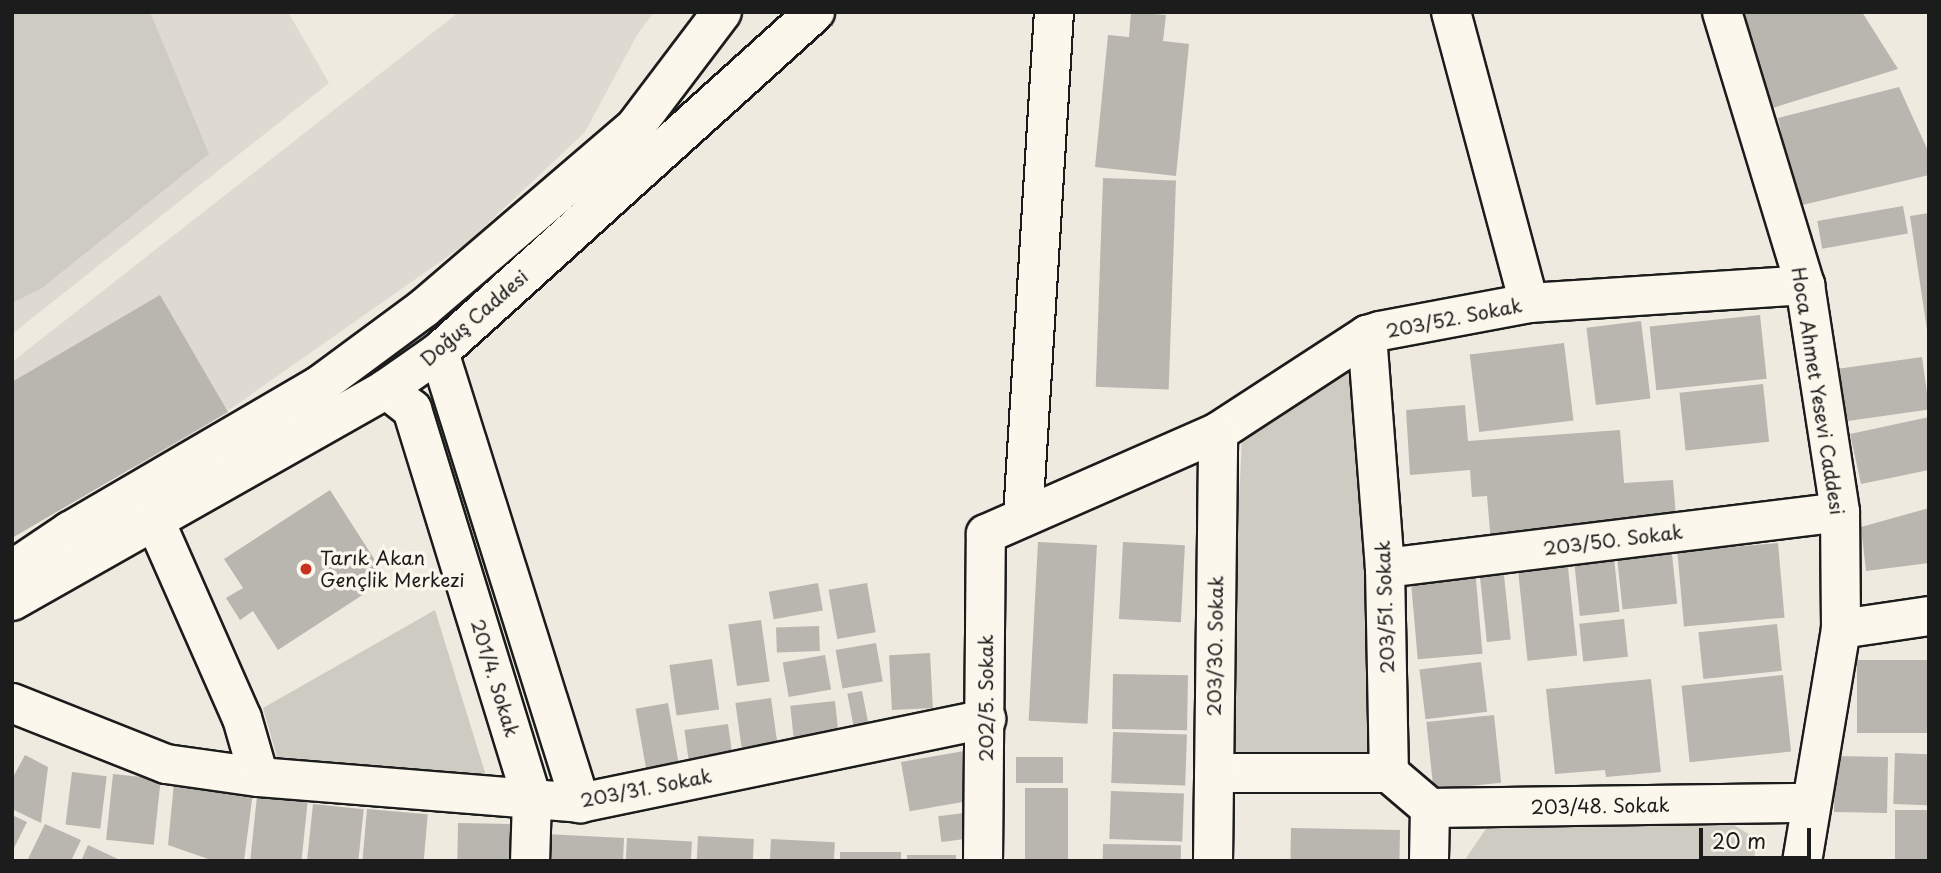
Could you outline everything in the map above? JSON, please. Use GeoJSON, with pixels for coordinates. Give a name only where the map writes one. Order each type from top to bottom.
{"type":"FeatureCollection","features":[{"type":"Feature","properties":{"kind":"street","name":"Doğuş Caddesi"},"geometry":{"type":"LineString","coordinates":[[12,570],[70,531],[320,385],[424,308],[635,127],[722,12]]}},
{"type":"Feature","properties":{"kind":"street","name":"Doğuş Caddesi"},"geometry":{"type":"LineString","coordinates":[[12,601],[386,389],[439,352],[815,12]]}},
{"type":"Feature","properties":{"kind":"street"},"geometry":{"type":"LineString","coordinates":[[1023,517],[1054,12]]}},
{"type":"Feature","properties":{"kind":"street"},"geometry":{"type":"LineString","coordinates":[[1451,12],[1529,303]]}},
{"type":"Feature","properties":{"kind":"street","name":"Hoca Ahmet Yesevi Caddesi"},"geometry":{"type":"LineString","coordinates":[[1722,12],[1805,285],[1840,512],[1841,629],[1802,861]]}},
{"type":"Feature","properties":{"kind":"street","name":"203/52. Sokak"},"geometry":{"type":"LineString","coordinates":[[986,534],[1218,432],[1367,335],[1529,303],[1805,285]]}},
{"type":"Feature","properties":{"kind":"street","name":"203/51. Sokak"},"geometry":{"type":"LineString","coordinates":[[1367,335],[1385,568],[1389,773]]}},
{"type":"Feature","properties":{"kind":"street"},"geometry":{"type":"LineString","coordinates":[[439,352],[580,803]]}},
{"type":"Feature","properties":{"kind":"street","name":"201/4. Sokak"},"geometry":{"type":"LineString","coordinates":[[386,389],[412,409],[532,799],[530,861]]}},
{"type":"Feature","properties":{"kind":"street","name":"203/30. Sokak"},"geometry":{"type":"LineString","coordinates":[[1213,861],[1218,432]]}},
{"type":"Feature","properties":{"kind":"street","name":"203/50. Sokak"},"geometry":{"type":"LineString","coordinates":[[1385,568],[1840,512]]}},
{"type":"Feature","properties":{"kind":"street"},"geometry":{"type":"LineString","coordinates":[[155,521],[242,718],[260,777]]}},
{"type":"Feature","properties":{"kind":"street","name":"202/5. Sokak"},"geometry":{"type":"LineString","coordinates":[[983,861],[986,534]]}},
{"type":"Feature","properties":{"kind":"street"},"geometry":{"type":"LineString","coordinates":[[1841,629],[1929,616]]}},
{"type":"Feature","properties":{"kind":"street","name":"203/31. Sokak"},"geometry":{"type":"LineString","coordinates":[[12,702],[166,764],[260,777],[580,803],[986,719]]}},
{"type":"Feature","properties":{"kind":"street"},"geometry":{"type":"LineString","coordinates":[[1214,773],[1389,773],[1430,808],[1429,861]]}},
{"type":"Feature","properties":{"kind":"street","name":"203/48. Sokak"},"geometry":{"type":"LineString","coordinates":[[1430,808],[1811,803]]}},
{"type":"Feature","properties":{"kind":"shaded area"},"geometry":{"type":"Polygon","coordinates":[[[12,12],[288,12],[329,83],[12,334],[12,12]]]}},
{"type":"Feature","properties":{"kind":"shaded area"},"geometry":{"type":"Polygon","coordinates":[[[12,12],[150,12],[209,154],[42,288],[12,303],[12,12]]]}},
{"type":"Feature","properties":{"kind":"shaded area"},"geometry":{"type":"Polygon","coordinates":[[[459,12],[654,12],[637,35],[585,132],[467,243],[146,468],[12,474],[12,362],[459,12]]]}},
{"type":"Feature","properties":{"kind":"shaded area"},"geometry":{"type":"Polygon","coordinates":[[[1351,368],[1378,757],[1227,761],[1242,437],[1351,368]]]}},
{"type":"Feature","properties":{"kind":"shaded area"},"geometry":{"type":"Polygon","coordinates":[[[435,610],[487,779],[277,757],[263,708],[435,610]]]}},
{"type":"Feature","properties":{"kind":"shaded area"},"geometry":{"type":"Polygon","coordinates":[[[1728,821],[1756,839],[1754,861],[1464,861],[1490,823],[1728,821]]]}},
{"type":"Feature","properties":{"kind":"building"},"geometry":{"type":"Polygon","coordinates":[[[1131,12],[1166,15],[1163,41],[1189,44],[1176,176],[1095,167],[1108,35],[1129,37],[1131,12]]]}},
{"type":"Feature","properties":{"kind":"building"},"geometry":{"type":"Polygon","coordinates":[[[1732,12],[1862,12],[1898,69],[1763,111],[1732,12]]]}},
{"type":"Feature","properties":{"kind":"building"},"geometry":{"type":"Polygon","coordinates":[[[1899,87],[1929,153],[1929,175],[1798,206],[1778,118],[1899,87]]]}},
{"type":"Feature","properties":{"kind":"building"},"geometry":{"type":"Polygon","coordinates":[[[1103,178],[1176,181],[1169,389],[1096,387],[1103,178]]]}},
{"type":"Feature","properties":{"kind":"building"},"geometry":{"type":"Polygon","coordinates":[[[1903,206],[1908,234],[1822,249],[1817,221],[1903,206]]]}},
{"type":"Feature","properties":{"kind":"building"},"geometry":{"type":"Polygon","coordinates":[[[1929,213],[1929,330],[1927,330],[1910,216],[1929,213]]]}},
{"type":"Feature","properties":{"kind":"building"},"geometry":{"type":"Polygon","coordinates":[[[160,295],[228,412],[12,538],[12,382],[160,295]]]}},
{"type":"Feature","properties":{"kind":"building"},"geometry":{"type":"Polygon","coordinates":[[[1760,315],[1767,379],[1656,390],[1650,327],[1760,315]]]}},
{"type":"Feature","properties":{"kind":"building"},"geometry":{"type":"Polygon","coordinates":[[[1641,321],[1651,398],[1596,405],[1586,328],[1641,321]]]}},
{"type":"Feature","properties":{"kind":"building"},"geometry":{"type":"Polygon","coordinates":[[[1564,343],[1574,420],[1479,432],[1470,355],[1564,343]]]}},
{"type":"Feature","properties":{"kind":"building"},"geometry":{"type":"Polygon","coordinates":[[[1922,357],[1929,410],[1842,422],[1835,369],[1922,357]]]}},
{"type":"Feature","properties":{"kind":"building"},"geometry":{"type":"Polygon","coordinates":[[[1763,384],[1769,442],[1686,450],[1679,393],[1763,384]]]}},
{"type":"Feature","properties":{"kind":"building"},"geometry":{"type":"Polygon","coordinates":[[[1465,405],[1468,441],[1620,430],[1624,483],[1673,480],[1677,528],[1491,543],[1487,496],[1472,497],[1470,470],[1410,475],[1406,410],[1465,405]]]}},
{"type":"Feature","properties":{"kind":"building"},"geometry":{"type":"Polygon","coordinates":[[[1929,417],[1929,470],[1861,484],[1850,434],[1929,417]]]}},
{"type":"Feature","properties":{"kind":"building","name":"Tarık Akan Gençlik Merkezi"},"geometry":{"type":"Polygon","coordinates":[[[330,490],[387,579],[278,650],[253,611],[240,620],[226,598],[243,588],[224,559],[330,490]]]}},
{"type":"Feature","properties":{"kind":"building"},"geometry":{"type":"Polygon","coordinates":[[[1929,508],[1929,563],[1866,571],[1861,527],[1929,508]]]}},
{"type":"Feature","properties":{"kind":"building"},"geometry":{"type":"Polygon","coordinates":[[[1038,542],[1097,545],[1088,724],[1029,721],[1038,542]]]}},
{"type":"Feature","properties":{"kind":"building"},"geometry":{"type":"Polygon","coordinates":[[[1123,542],[1185,545],[1181,622],[1119,619],[1123,542]]]}},
{"type":"Feature","properties":{"kind":"building"},"geometry":{"type":"Polygon","coordinates":[[[1778,543],[1785,618],[1684,627],[1677,552],[1778,543]]]}},
{"type":"Feature","properties":{"kind":"building"},"geometry":{"type":"Polygon","coordinates":[[[1672,554],[1677,604],[1623,609],[1617,560],[1672,554]]]}},
{"type":"Feature","properties":{"kind":"building"},"geometry":{"type":"Polygon","coordinates":[[[1567,558],[1577,655],[1528,661],[1517,563],[1567,558]]]}},
{"type":"Feature","properties":{"kind":"building"},"geometry":{"type":"Polygon","coordinates":[[[1614,558],[1620,612],[1580,616],[1574,562],[1614,558]]]}},
{"type":"Feature","properties":{"kind":"building"},"geometry":{"type":"Polygon","coordinates":[[[1503,566],[1511,640],[1487,642],[1479,569],[1503,566]]]}},
{"type":"Feature","properties":{"kind":"building"},"geometry":{"type":"Polygon","coordinates":[[[1475,568],[1482,654],[1418,659],[1410,574],[1475,568]]]}},
{"type":"Feature","properties":{"kind":"building"},"geometry":{"type":"Polygon","coordinates":[[[818,583],[823,611],[774,619],[769,592],[818,583]]]}},
{"type":"Feature","properties":{"kind":"building"},"geometry":{"type":"Polygon","coordinates":[[[867,583],[876,632],[837,639],[829,590],[867,583]]]}},
{"type":"Feature","properties":{"kind":"building"},"geometry":{"type":"Polygon","coordinates":[[[1624,619],[1628,657],[1583,661],[1579,624],[1624,619]]]}},
{"type":"Feature","properties":{"kind":"building"},"geometry":{"type":"Polygon","coordinates":[[[761,620],[770,681],[737,686],[728,625],[761,620]]]}},
{"type":"Feature","properties":{"kind":"building"},"geometry":{"type":"Polygon","coordinates":[[[1777,624],[1782,671],[1703,679],[1698,632],[1777,624]]]}},
{"type":"Feature","properties":{"kind":"building"},"geometry":{"type":"Polygon","coordinates":[[[819,626],[820,651],[777,652],[776,628],[819,626]]]}},
{"type":"Feature","properties":{"kind":"building"},"geometry":{"type":"Polygon","coordinates":[[[876,643],[883,681],[842,689],[836,650],[876,643]]]}},
{"type":"Feature","properties":{"kind":"building"},"geometry":{"type":"Polygon","coordinates":[[[930,653],[933,708],[892,710],[889,655],[930,653]]]}},
{"type":"Feature","properties":{"kind":"building"},"geometry":{"type":"Polygon","coordinates":[[[825,655],[831,689],[789,697],[783,662],[825,655]]]}},
{"type":"Feature","properties":{"kind":"building"},"geometry":{"type":"Polygon","coordinates":[[[712,659],[719,710],[677,715],[669,665],[712,659]]]}},
{"type":"Feature","properties":{"kind":"building"},"geometry":{"type":"Polygon","coordinates":[[[1857,660],[1929,660],[1929,733],[1857,733],[1857,660]]]}},
{"type":"Feature","properties":{"kind":"building"},"geometry":{"type":"Polygon","coordinates":[[[1481,662],[1487,712],[1426,719],[1419,670],[1481,662]]]}},
{"type":"Feature","properties":{"kind":"building"},"geometry":{"type":"Polygon","coordinates":[[[1113,674],[1188,675],[1187,730],[1112,729],[1113,674]]]}},
{"type":"Feature","properties":{"kind":"building"},"geometry":{"type":"Polygon","coordinates":[[[1783,675],[1791,752],[1690,762],[1682,686],[1783,675]]]}},
{"type":"Feature","properties":{"kind":"building"},"geometry":{"type":"Polygon","coordinates":[[[1651,679],[1661,772],[1606,777],[1605,770],[1555,774],[1546,689],[1651,679]]]}},
{"type":"Feature","properties":{"kind":"building"},"geometry":{"type":"Polygon","coordinates":[[[862,691],[869,727],[854,730],[847,694],[862,691]]]}},
{"type":"Feature","properties":{"kind":"building"},"geometry":{"type":"Polygon","coordinates":[[[771,698],[777,743],[742,748],[735,703],[771,698]]]}},
{"type":"Feature","properties":{"kind":"building"},"geometry":{"type":"Polygon","coordinates":[[[835,701],[839,738],[794,743],[790,706],[835,701]]]}},
{"type":"Feature","properties":{"kind":"building"},"geometry":{"type":"Polygon","coordinates":[[[668,703],[680,769],[647,775],[636,709],[668,703]]]}},
{"type":"Feature","properties":{"kind":"building"},"geometry":{"type":"Polygon","coordinates":[[[1494,715],[1501,783],[1433,790],[1426,722],[1494,715]]]}},
{"type":"Feature","properties":{"kind":"building"},"geometry":{"type":"Polygon","coordinates":[[[728,724],[733,758],[689,764],[684,730],[728,724]]]}},
{"type":"Feature","properties":{"kind":"building"},"geometry":{"type":"Polygon","coordinates":[[[1113,732],[1187,735],[1185,786],[1111,783],[1113,732]]]}},
{"type":"Feature","properties":{"kind":"building"},"geometry":{"type":"Polygon","coordinates":[[[964,751],[973,800],[910,811],[901,762],[964,751]]]}},
{"type":"Feature","properties":{"kind":"building"},"geometry":{"type":"Polygon","coordinates":[[[1895,753],[1929,754],[1927,805],[1893,804],[1895,753]]]}},
{"type":"Feature","properties":{"kind":"building"},"geometry":{"type":"Polygon","coordinates":[[[25,755],[48,767],[41,823],[12,809],[12,779],[25,755]]]}},
{"type":"Feature","properties":{"kind":"building"},"geometry":{"type":"Polygon","coordinates":[[[1835,756],[1888,757],[1887,813],[1834,812],[1835,756]]]}},
{"type":"Feature","properties":{"kind":"building"},"geometry":{"type":"Polygon","coordinates":[[[1016,757],[1063,757],[1063,783],[1016,783],[1016,757]]]}},
{"type":"Feature","properties":{"kind":"building"},"geometry":{"type":"Polygon","coordinates":[[[72,772],[107,776],[100,829],[66,825],[72,772]]]}},
{"type":"Feature","properties":{"kind":"building"},"geometry":{"type":"Polygon","coordinates":[[[113,774],[161,779],[154,845],[106,840],[113,774]]]}},
{"type":"Feature","properties":{"kind":"building"},"geometry":{"type":"Polygon","coordinates":[[[174,783],[253,792],[244,861],[214,861],[168,845],[174,783]]]}},
{"type":"Feature","properties":{"kind":"building"},"geometry":{"type":"Polygon","coordinates":[[[1025,788],[1068,788],[1068,861],[1025,861],[1025,788]]]}},
{"type":"Feature","properties":{"kind":"building"},"geometry":{"type":"Polygon","coordinates":[[[1111,791],[1184,794],[1182,842],[1109,839],[1111,791]]]}},
{"type":"Feature","properties":{"kind":"building"},"geometry":{"type":"Polygon","coordinates":[[[257,796],[308,801],[301,861],[250,861],[257,796]]]}},
{"type":"Feature","properties":{"kind":"building"},"geometry":{"type":"Polygon","coordinates":[[[313,804],[364,809],[358,861],[307,861],[313,804]]]}},
{"type":"Feature","properties":{"kind":"building"},"geometry":{"type":"Polygon","coordinates":[[[367,809],[428,814],[424,861],[362,861],[367,809]]]}},
{"type":"Feature","properties":{"kind":"building"},"geometry":{"type":"Polygon","coordinates":[[[1895,810],[1929,810],[1929,861],[1895,861],[1895,810]]]}},
{"type":"Feature","properties":{"kind":"building"},"geometry":{"type":"Polygon","coordinates":[[[964,813],[967,839],[941,842],[938,816],[964,813]]]}},
{"type":"Feature","properties":{"kind":"building"},"geometry":{"type":"Polygon","coordinates":[[[12,815],[27,822],[12,852],[12,815]]]}},
{"type":"Feature","properties":{"kind":"building"},"geometry":{"type":"Polygon","coordinates":[[[458,823],[519,824],[518,861],[457,861],[458,823]]]}},
{"type":"Feature","properties":{"kind":"building"},"geometry":{"type":"Polygon","coordinates":[[[45,824],[81,840],[71,861],[27,861],[45,824]]]}},
{"type":"Feature","properties":{"kind":"building"},"geometry":{"type":"Polygon","coordinates":[[[1291,828],[1400,830],[1399,861],[1290,861],[1291,828]]]}},
{"type":"Feature","properties":{"kind":"building"},"geometry":{"type":"Polygon","coordinates":[[[545,834],[624,838],[623,861],[544,861],[545,834]]]}},
{"type":"Feature","properties":{"kind":"building"},"geometry":{"type":"Polygon","coordinates":[[[698,836],[754,839],[753,861],[697,861],[698,836]]]}},
{"type":"Feature","properties":{"kind":"building"},"geometry":{"type":"Polygon","coordinates":[[[627,838],[692,841],[691,861],[626,861],[627,838]]]}},
{"type":"Feature","properties":{"kind":"building"},"geometry":{"type":"Polygon","coordinates":[[[771,839],[835,842],[834,861],[770,861],[771,839]]]}},
{"type":"Feature","properties":{"kind":"building"},"geometry":{"type":"Polygon","coordinates":[[[1103,844],[1181,845],[1181,861],[1103,861],[1103,844]]]}},
{"type":"Feature","properties":{"kind":"building"},"geometry":{"type":"Polygon","coordinates":[[[88,845],[122,861],[81,861],[88,845]]]}},
{"type":"Feature","properties":{"kind":"building"},"geometry":{"type":"Polygon","coordinates":[[[840,852],[901,852],[901,861],[840,861],[840,852]]]}},
{"type":"Feature","properties":{"kind":"building"},"geometry":{"type":"Polygon","coordinates":[[[907,855],[956,855],[956,861],[907,861],[907,855]]]}},
{"type":"Feature","properties":{"kind":"place","name":"Tarık Akan Gençlik Merkezi"},"geometry":{"type":"Point","coordinates":[306,569]}}]}
